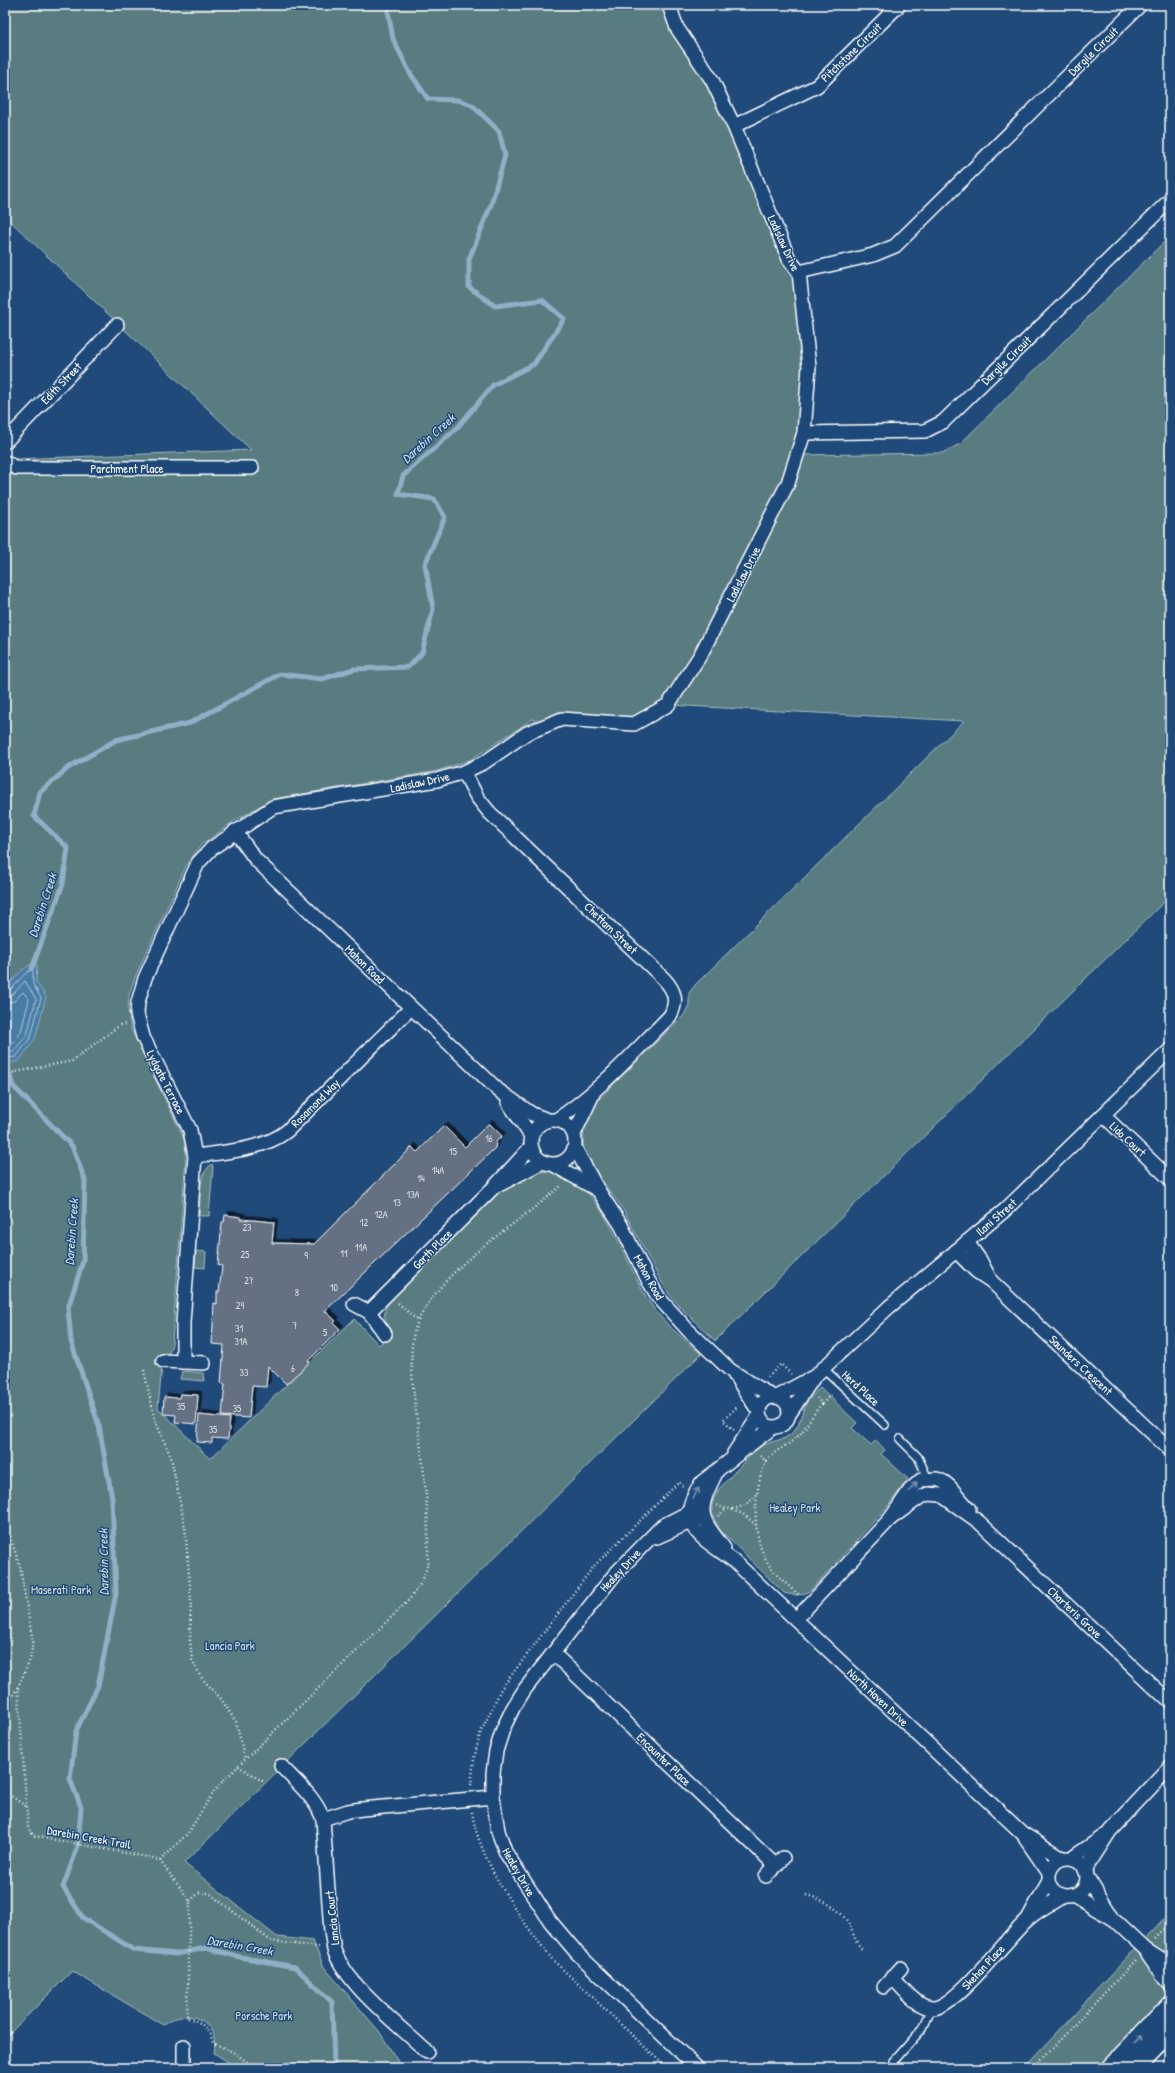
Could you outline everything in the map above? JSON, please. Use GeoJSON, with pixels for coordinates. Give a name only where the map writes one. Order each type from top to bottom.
{"type":"FeatureCollection","features":[{"type":"Feature","properties":{"kind":"main road"},"geometry":{"type":"LineString","coordinates":[[1111,2068],[1170,2006]]}},
{"type":"Feature","properties":{"kind":"main road"},"geometry":{"type":"LineString","coordinates":[[1135,2068],[1170,2032]]}},
{"type":"Feature","properties":{"kind":"street","name":"Ladislaw Drive"},"geometry":{"type":"LineString","coordinates":[[235,831],[265,812],[286,804],[438,780],[464,772],[485,762],[527,733],[562,719],[634,724],[668,705],[701,654],[788,483],[804,433],[809,367],[799,272],[789,259],[734,126],[712,80],[677,28],[669,5]]}},
{"type":"Feature","properties":{"kind":"street","name":"Pitchstone Circuit"},"geometry":{"type":"LineString","coordinates":[[734,126],[816,86],[899,5]]}},
{"type":"Feature","properties":{"kind":"street","name":"Dargile Circuit"},"geometry":{"type":"LineString","coordinates":[[799,272],[873,255],[895,246],[1140,5]]}},
{"type":"Feature","properties":{"kind":"street","name":"Dargile Circuit"},"geometry":{"type":"LineString","coordinates":[[804,433],[925,431],[943,422],[1170,200]]}},
{"type":"Feature","properties":{"kind":"street","name":"Edith Street"},"geometry":{"type":"LineString","coordinates":[[5,442],[117,325]]}},
{"type":"Feature","properties":{"kind":"street","name":"Parchment Place"},"geometry":{"type":"LineString","coordinates":[[5,462],[16,468],[252,468]]}},
{"type":"Feature","properties":{"kind":"street","name":"Chettam Street"},"geometry":{"type":"LineString","coordinates":[[464,772],[477,797],[489,812],[664,979],[674,992],[676,1000],[670,1016],[572,1110],[552,1120]]}},
{"type":"Feature","properties":{"kind":"street","name":"Mahon Road"},"geometry":{"type":"LineString","coordinates":[[235,831],[256,860],[501,1093],[532,1114],[552,1120]]}},
{"type":"Feature","properties":{"kind":"street","name":"Lydgate Terrace"},"geometry":{"type":"LineString","coordinates":[[183,1362],[183,1320],[195,1156],[190,1130],[143,1037],[138,1022],[138,1002],[145,978],[193,872],[205,854],[235,831]]}},
{"type":"Feature","properties":{"kind":"street","name":"Rosamond Way"},"geometry":{"type":"LineString","coordinates":[[195,1156],[245,1147],[277,1138],[287,1131],[411,1008]]}},
{"type":"Feature","properties":{"kind":"street","name":"Ilani Street"},"geometry":{"type":"LineString","coordinates":[[790,1413],[819,1372],[861,1332],[1043,1174],[1170,1050]]}},
{"type":"Feature","properties":{"kind":"street","name":"Chettam Street"},"geometry":{"type":"LineString","coordinates":[[574,1134],[598,1086]]}},
{"type":"Feature","properties":{"kind":"street","name":"Mahon Road"},"geometry":{"type":"LineString","coordinates":[[501,1093],[531,1142]]}},
{"type":"Feature","properties":{"kind":"street","name":"Lido Court"},"geometry":{"type":"LineString","coordinates":[[1103,1116],[1170,1179]]}},
{"type":"Feature","properties":{"kind":"street"},"geometry":{"type":"LineString","coordinates":[[552,1120],[568,1125],[574,1134],[575,1148],[567,1160],[548,1163],[533,1153],[531,1142],[537,1126],[552,1120]]}},
{"type":"Feature","properties":{"kind":"street","name":"Garth Place"},"geometry":{"type":"LineString","coordinates":[[369,1312],[495,1186],[531,1142]]}},
{"type":"Feature","properties":{"kind":"street","name":"Mahon Road"},"geometry":{"type":"LineString","coordinates":[[575,1148],[598,1190],[621,1225],[648,1280],[659,1298],[688,1329],[753,1392],[774,1397]]}},
{"type":"Feature","properties":{"kind":"street","name":"Mahon Road"},"geometry":{"type":"LineString","coordinates":[[548,1163],[598,1190]]}},
{"type":"Feature","properties":{"kind":"street","name":"Garth Place"},"geometry":{"type":"LineString","coordinates":[[495,1186],[548,1163]]}},
{"type":"Feature","properties":{"kind":"street","name":"Saunders Crescent"},"geometry":{"type":"LineString","coordinates":[[966,1242],[980,1260],[992,1281]]}},
{"type":"Feature","properties":{"kind":"street","name":"Saunders Crescent"},"geometry":{"type":"LineString","coordinates":[[956,1251],[976,1272],[992,1281],[1170,1450]]}},
{"type":"Feature","properties":{"kind":"street"},"geometry":{"type":"LineString","coordinates":[[354,1304],[369,1312],[384,1334]]}},
{"type":"Feature","properties":{"kind":"street"},"geometry":{"type":"LineString","coordinates":[[163,1361],[204,1363]]}},
{"type":"Feature","properties":{"kind":"street","name":"Ilani Street"},"geometry":{"type":"LineString","coordinates":[[774,1397],[819,1372]]}},
{"type":"Feature","properties":{"kind":"street","name":"Mahon Road"},"geometry":{"type":"LineString","coordinates":[[753,1392],[759,1414]]}},
{"type":"Feature","properties":{"kind":"street"},"geometry":{"type":"LineString","coordinates":[[690,1517],[699,1497],[722,1467],[746,1442],[772,1428],[782,1426],[789,1418],[790,1413],[784,1400],[774,1397],[761,1404],[759,1414],[746,1442]]}},
{"type":"Feature","properties":{"kind":"street"},"geometry":{"type":"LineString","coordinates":[[759,1414],[764,1424],[772,1428]]}},
{"type":"Feature","properties":{"kind":"street","name":"Charteris Grove"},"geometry":{"type":"LineString","coordinates":[[796,1619],[890,1519],[915,1484],[928,1479],[937,1479],[950,1487],[979,1522],[1170,1702]]}},
{"type":"Feature","properties":{"kind":"street","name":"Charteris Grove"},"geometry":{"type":"LineString","coordinates":[[890,1519],[919,1498],[934,1493],[941,1495],[979,1522]]}},
{"type":"Feature","properties":{"kind":"street"},"geometry":{"type":"LineString","coordinates":[[699,1497],[703,1515]]}},
{"type":"Feature","properties":{"kind":"street","name":"Healey Drive"},"geometry":{"type":"LineString","coordinates":[[697,2068],[576,1953],[550,1921],[506,1853],[498,1831],[493,1797],[493,1773],[496,1752],[503,1729],[516,1703],[598,1593],[646,1542],[690,1517],[703,1515]]}},
{"type":"Feature","properties":{"kind":"street","name":"North Haven Drive"},"geometry":{"type":"LineString","coordinates":[[703,1515],[708,1528],[734,1561]]}},
{"type":"Feature","properties":{"kind":"street","name":"North Haven Drive"},"geometry":{"type":"LineString","coordinates":[[690,1517],[700,1536],[734,1561],[1022,1833],[1067,1858]]}},
{"type":"Feature","properties":{"kind":"street","name":"Encounter Place"},"geometry":{"type":"LineString","coordinates":[[553,1653],[780,1862],[766,1876]]}},
{"type":"Feature","properties":{"kind":"street","name":"Lancia Court"},"geometry":{"type":"LineString","coordinates":[[281,1766],[312,1799],[318,1807],[323,1819],[334,1949],[346,1971],[356,1985],[427,2052]]}},
{"type":"Feature","properties":{"kind":"street"},"geometry":{"type":"LineString","coordinates":[[1068,1895],[1083,1888],[1086,1874],[1110,1831],[1170,1767]]}},
{"type":"Feature","properties":{"kind":"street"},"geometry":{"type":"LineString","coordinates":[[323,1819],[348,1811],[362,1809],[493,1797]]}},
{"type":"Feature","properties":{"kind":"street"},"geometry":{"type":"LineString","coordinates":[[1110,1831],[1052,1866],[1049,1877],[1054,1890],[1068,1895],[1114,1920],[1145,1949],[1170,1965]]}},
{"type":"Feature","properties":{"kind":"street","name":"North Haven Drive"},"geometry":{"type":"LineString","coordinates":[[1022,1833],[1049,1877]]}},
{"type":"Feature","properties":{"kind":"street"},"geometry":{"type":"LineString","coordinates":[[1067,1858],[1078,1860],[1114,1920]]}},
{"type":"Feature","properties":{"kind":"street","name":"Skehan Place"},"geometry":{"type":"LineString","coordinates":[[1028,1919],[1049,1877]]}},
{"type":"Feature","properties":{"kind":"street","name":"Skehan Place"},"geometry":{"type":"LineString","coordinates":[[932,2008],[945,2004],[953,1998],[1028,1919],[1068,1895]]}},
{"type":"Feature","properties":{"kind":"street"},"geometry":{"type":"LineString","coordinates":[[1145,1949],[1163,1976],[1170,1983]]}},
{"type":"Feature","properties":{"kind":"street"},"geometry":{"type":"LineString","coordinates":[[901,1968],[888,1982],[919,2002],[932,2008]]}},
{"type":"Feature","properties":{"kind":"street"},"geometry":{"type":"LineString","coordinates":[[184,2046],[184,2068]]}},
{"type":"Feature","properties":{"kind":"lane","name":"Herd Place"},"geometry":{"type":"LineString","coordinates":[[819,1372],[839,1384],[885,1425]]}},
{"type":"Feature","properties":{"kind":"lane"},"geometry":{"type":"LineString","coordinates":[[900,1439],[918,1457],[928,1479]]}},
{"type":"Feature","properties":{"kind":"lane"},"geometry":{"type":"LineString","coordinates":[[894,2061],[923,2028],[932,2008]]}},
{"type":"Feature","properties":{"kind":"path"},"geometry":{"type":"LineString","coordinates":[[5,1074],[72,1061],[120,1025],[138,1022]]}},
{"type":"Feature","properties":{"kind":"path"},"geometry":{"type":"LineString","coordinates":[[256,2068],[233,2052],[213,2043],[206,2027],[196,2020],[187,2018],[190,1901],[160,1861],[181,1841],[213,1793],[238,1766],[410,1598],[419,1587],[427,1564],[427,1502],[412,1377],[414,1336],[418,1321],[435,1297],[462,1266],[540,1205],[573,1176]]}},
{"type":"Feature","properties":{"kind":"path"},"geometry":{"type":"LineString","coordinates":[[387,1293],[418,1321]]}},
{"type":"Feature","properties":{"kind":"path"},"geometry":{"type":"LineString","coordinates":[[781,1364],[724,1420],[766,1461],[760,1477],[756,1526],[763,1553],[771,1567],[809,1605]]}},
{"type":"Feature","properties":{"kind":"path"},"geometry":{"type":"LineString","coordinates":[[144,1370],[155,1420],[171,1457],[185,1527],[191,1598],[190,1640],[192,1660],[201,1677],[221,1699],[236,1722],[246,1759]]}},
{"type":"Feature","properties":{"kind":"path"},"geometry":{"type":"LineString","coordinates":[[822,1404],[838,1388],[839,1384]]}},
{"type":"Feature","properties":{"kind":"path"},"geometry":{"type":"LineString","coordinates":[[667,2068],[554,1960],[544,1948],[501,1885],[490,1866],[477,1830],[471,1783],[480,1734],[501,1689],[594,1566],[679,1482],[699,1497],[725,1510],[732,1510],[743,1514],[756,1526]]}},
{"type":"Feature","properties":{"kind":"path"},"geometry":{"type":"LineString","coordinates":[[732,1510],[746,1504],[758,1493]]}},
{"type":"Feature","properties":{"kind":"path","name":"Darebin Creek Trail"},"geometry":{"type":"LineString","coordinates":[[5,1521],[20,1568],[33,1642],[30,1660],[18,1687],[28,1828],[34,1836],[119,1851],[153,1858],[160,1861]]}},
{"type":"Feature","properties":{"kind":"path"},"geometry":{"type":"LineString","coordinates":[[5,1709],[18,1687]]}},
{"type":"Feature","properties":{"kind":"path"},"geometry":{"type":"LineString","coordinates":[[238,1766],[264,1782]]}},
{"type":"Feature","properties":{"kind":"path"},"geometry":{"type":"LineString","coordinates":[[5,1792],[27,1807]]}},
{"type":"Feature","properties":{"kind":"path"},"geometry":{"type":"LineString","coordinates":[[190,1901],[199,1893],[208,1893],[271,1941],[334,1949]]}},
{"type":"Feature","properties":{"kind":"path"},"geometry":{"type":"LineString","coordinates":[[806,1895],[835,1908],[848,1922],[858,1944],[862,1948]]}},
{"type":"Feature","properties":{"kind":"path"},"geometry":{"type":"LineString","coordinates":[[1033,2068],[1170,1923]]}},
{"type":"Feature","properties":{"kind":"green space"},"geometry":{"type":"Polygon","coordinates":[[[5,5],[669,5],[712,80],[799,272],[809,367],[797,455],[942,453],[960,444],[1170,236],[1170,896],[715,1341],[681,1308],[669,1294],[624,1211],[586,1158],[583,1144],[584,1126],[597,1101],[684,1015],[689,1005],[689,993],[696,984],[964,721],[668,705],[634,724],[562,719],[542,727],[533,719],[470,760],[437,771],[272,799],[233,822],[201,845],[186,866],[136,975],[129,995],[128,1010],[131,1029],[179,1128],[185,1142],[186,1156],[172,1344],[169,1353],[163,1355],[158,1408],[210,1459],[354,1319],[379,1345],[393,1332],[385,1317],[385,1310],[388,1302],[500,1191],[534,1173],[559,1173],[579,1185],[597,1204],[612,1229],[650,1303],[674,1330],[701,1354],[184,1863],[277,1937],[313,1941],[324,1967],[379,2031],[402,2068],[237,2068],[214,2053],[215,2042],[212,2032],[207,2025],[200,2020],[192,2017],[182,2017],[173,2019],[163,2025],[72,1971],[5,2038],[5,456],[15,459],[251,450],[5,216],[5,5]]]}},
{"type":"Feature","properties":{"kind":"green space"},"geometry":{"type":"Polygon","coordinates":[[[212,1164],[209,1216],[199,1216],[202,1181],[207,1168],[212,1164]]]}},
{"type":"Feature","properties":{"kind":"green space"},"geometry":{"type":"Polygon","coordinates":[[[196,1251],[206,1252],[205,1268],[195,1267],[196,1251]]]}},
{"type":"Feature","properties":{"kind":"green space"},"geometry":{"type":"Polygon","coordinates":[[[182,1371],[203,1373],[204,1381],[180,1379],[182,1371]]]}},
{"type":"Feature","properties":{"kind":"green space","name":"Healey Park"},"geometry":{"type":"Polygon","coordinates":[[[820,1387],[857,1423],[852,1428],[871,1445],[876,1440],[885,1450],[881,1454],[908,1479],[888,1506],[811,1590],[798,1595],[791,1595],[784,1593],[719,1529],[712,1513],[712,1503],[718,1490],[755,1450],[762,1445],[785,1438],[792,1433],[798,1425],[806,1403],[820,1387]]]}},
{"type":"Feature","properties":{"kind":"green space"},"geometry":{"type":"Polygon","coordinates":[[[1170,1912],[1170,1992],[1097,2068],[1023,2068],[1170,1912]]]}},
{"type":"Feature","properties":{"kind":"water"},"geometry":{"type":"Polygon","coordinates":[[[34,962],[37,965],[36,982],[46,997],[35,1039],[18,1062],[5,1062],[5,989],[22,970],[34,962]]]}},
{"type":"Feature","properties":{"kind":"building"},"geometry":{"type":"Polygon","coordinates":[[[489,1123],[502,1136],[496,1142],[495,1148],[325,1311],[336,1321],[334,1323],[340,1329],[308,1361],[310,1362],[286,1384],[268,1366],[266,1387],[252,1386],[249,1418],[222,1416],[225,1384],[221,1383],[224,1345],[212,1344],[214,1303],[217,1304],[217,1292],[219,1292],[222,1266],[218,1265],[222,1222],[224,1222],[225,1215],[241,1217],[241,1219],[274,1222],[272,1243],[314,1244],[412,1147],[417,1152],[444,1126],[465,1147],[489,1123]]]}},
{"type":"Feature","properties":{"kind":"building"},"geometry":{"type":"Polygon","coordinates":[[[180,1394],[198,1395],[196,1424],[175,1422],[176,1415],[163,1414],[164,1397],[179,1398],[180,1394]]]}},
{"type":"Feature","properties":{"kind":"building"},"geometry":{"type":"Polygon","coordinates":[[[199,1415],[230,1418],[228,1439],[212,1438],[212,1443],[197,1442],[199,1415]]]}},
{"type":"Feature","properties":{"kind":"waterway","name":"Darebin Creek"},"geometry":{"type":"LineString","coordinates":[[32,968],[63,884],[68,848],[34,816],[40,792],[68,768],[116,740],[190,723],[280,674],[322,679],[354,669],[408,667],[422,653],[433,609],[425,564],[445,517],[434,499],[398,494],[403,476],[457,428],[493,385],[534,364],[564,319],[542,300],[495,306],[469,287],[469,259],[491,205],[505,155],[499,131],[472,105],[458,100],[428,99],[410,73],[393,39],[387,5]]}},
{"type":"Feature","properties":{"kind":"waterway","name":"Darebin Creek"},"geometry":{"type":"LineString","coordinates":[[6,1056],[6,1062],[13,1086],[72,1146],[85,1180],[83,1261],[68,1308],[71,1341],[99,1426],[112,1498],[116,1593],[98,1686],[76,1731],[70,1779],[81,1807],[78,1846],[63,1887],[83,1918],[134,1950],[176,1954],[206,1948],[240,1957],[295,1967],[332,2002],[334,2068]]}},
{"type":"Feature","properties":{"kind":"park label","name":"Maserati Park"},"geometry":{"type":"Point","coordinates":[61,1589]}},
{"type":"Feature","properties":{"kind":"park label","name":"Lancia Park"},"geometry":{"type":"Point","coordinates":[230,1645]}},
{"type":"Feature","properties":{"kind":"park label","name":"Porsche Park"},"geometry":{"type":"Point","coordinates":[264,2015]}}]}
